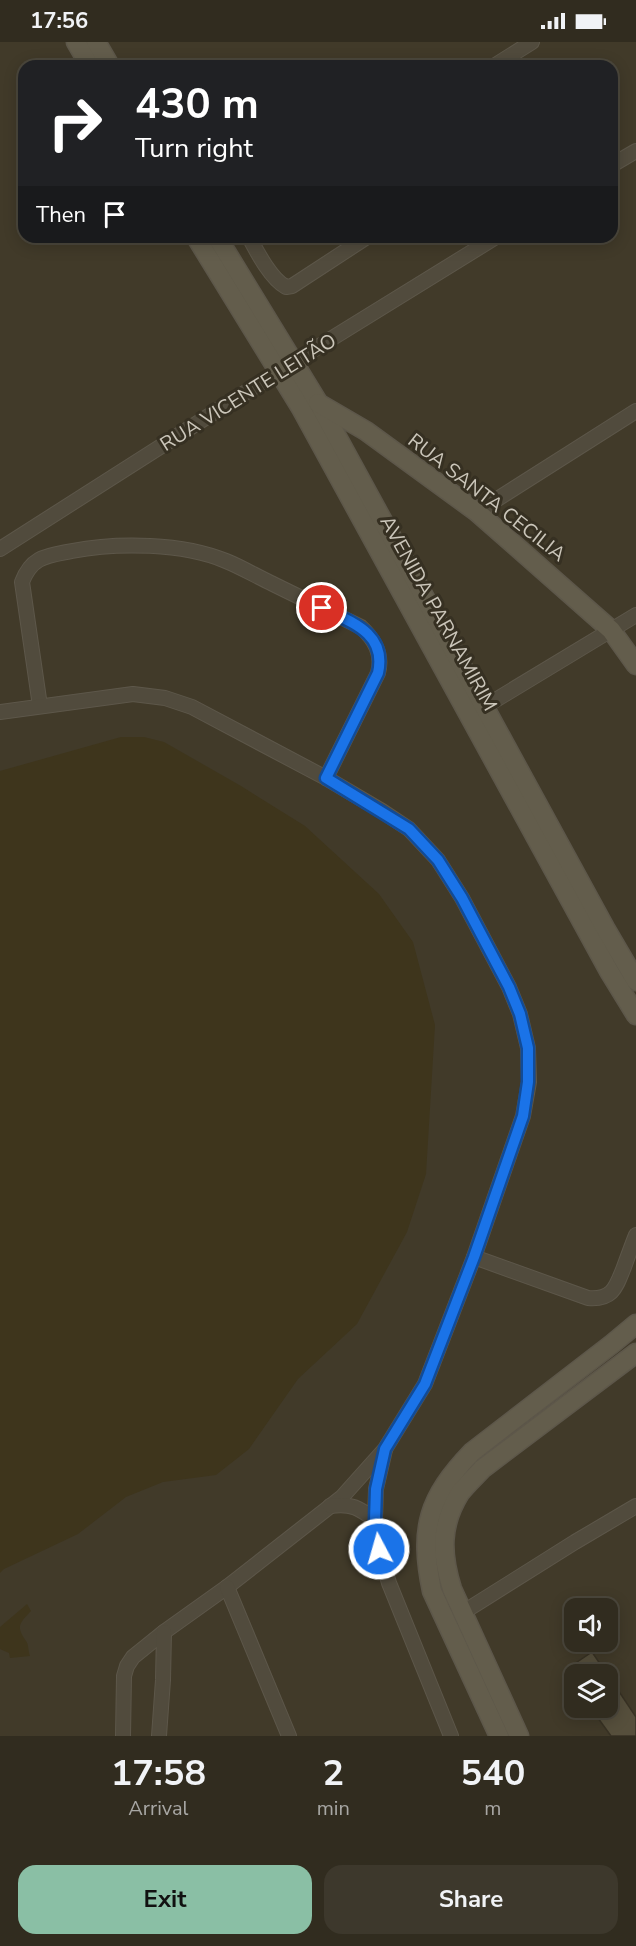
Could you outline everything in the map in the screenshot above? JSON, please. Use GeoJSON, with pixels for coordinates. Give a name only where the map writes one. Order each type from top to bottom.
{"type":"FeatureCollection","features":[{"type":"Feature","properties":{"kind":"street"},"geometry":{"type":"LineString","coordinates":[[76,42],[86,60]]}},
{"type":"Feature","properties":{"kind":"street"},"geometry":{"type":"LineString","coordinates":[[96,42],[106,60]]}},
{"type":"Feature","properties":{"kind":"street"},"geometry":{"type":"LineString","coordinates":[[504,60],[532,42]]}},
{"type":"Feature","properties":{"kind":"street"},"geometry":{"type":"LineString","coordinates":[[618,162],[636,151]]}},
{"type":"Feature","properties":{"kind":"street","name":"AVENIDA PARNAMIRIM"},"geometry":{"type":"LineString","coordinates":[[200,243],[287,367],[319,404],[636,981]]}},
{"type":"Feature","properties":{"kind":"street","name":"AVENIDA PARNAMIRIM"},"geometry":{"type":"LineString","coordinates":[[221,243],[287,367],[289,389],[609,971],[636,1015]]}},
{"type":"Feature","properties":{"kind":"street"},"geometry":{"type":"LineString","coordinates":[[233,263],[252,243],[278,281],[286,287],[292,286],[358,243]]}},
{"type":"Feature","properties":{"kind":"street","name":"RUA VICENTE LEITÃO"},"geometry":{"type":"LineString","coordinates":[[0,549],[486,243]]}},
{"type":"Feature","properties":{"kind":"street","name":"RUA SANTA CECILIA"},"geometry":{"type":"LineString","coordinates":[[289,389],[366,432],[477,512],[611,630],[636,665]]}},
{"type":"Feature","properties":{"kind":"street"},"geometry":{"type":"LineString","coordinates":[[477,512],[636,411]]}},
{"type":"Feature","properties":{"kind":"street"},"geometry":{"type":"LineString","coordinates":[[40,706],[22,582],[34,562],[45,556],[83,549],[151,545],[191,551],[224,560],[361,627],[372,637],[378,651],[380,665],[378,673],[326,778]]}},
{"type":"Feature","properties":{"kind":"street"},"geometry":{"type":"LineString","coordinates":[[484,706],[636,615]]}},
{"type":"Feature","properties":{"kind":"street"},"geometry":{"type":"LineString","coordinates":[[0,712],[133,694],[165,698],[192,707],[326,778],[409,829],[438,860],[462,898],[509,987],[520,1014],[528,1048],[528,1082],[523,1116],[474,1257],[425,1384],[385,1449],[342,1497],[227,1587],[141,1650],[127,1666],[124,1676],[123,1736]]}},
{"type":"Feature","properties":{"kind":"street"},"geometry":{"type":"LineString","coordinates":[[474,1257],[588,1298],[598,1299],[608,1295],[616,1288],[636,1235]]}},
{"type":"Feature","properties":{"kind":"street"},"geometry":{"type":"LineString","coordinates":[[519,1736],[494,1704],[432,1591],[425,1545],[432,1507],[458,1467],[489,1438],[636,1323]]}},
{"type":"Feature","properties":{"kind":"street"},"geometry":{"type":"LineString","coordinates":[[499,1736],[494,1704],[445,1565],[443,1539],[450,1513],[461,1492],[482,1469],[636,1353]]}},
{"type":"Feature","properties":{"kind":"street"},"geometry":{"type":"LineString","coordinates":[[545,1396],[557,1412]]}},
{"type":"Feature","properties":{"kind":"street"},"geometry":{"type":"LineString","coordinates":[[385,1449],[376,1489],[375,1520],[379,1549],[389,1582],[451,1736]]}},
{"type":"Feature","properties":{"kind":"street"},"geometry":{"type":"LineString","coordinates":[[330,1506],[344,1504],[354,1506],[375,1520]]}},
{"type":"Feature","properties":{"kind":"street"},"geometry":{"type":"LineString","coordinates":[[462,1613],[636,1506]]}},
{"type":"Feature","properties":{"kind":"street"},"geometry":{"type":"LineString","coordinates":[[227,1587],[289,1736]]}},
{"type":"Feature","properties":{"kind":"street"},"geometry":{"type":"LineString","coordinates":[[159,1736],[164,1632]]}},
{"type":"Feature","properties":{"kind":"street"},"geometry":{"type":"LineString","coordinates":[[141,1650],[155,1652],[163,1661]]}},
{"type":"Feature","properties":{"kind":"shaded area"},"geometry":{"type":"Polygon","coordinates":[[[121,737],[144,737],[164,742],[305,826],[379,894],[413,942],[435,1025],[426,1174],[407,1232],[357,1324],[298,1379],[249,1449],[216,1475],[163,1482],[126,1497],[78,1534],[0,1573],[0,771],[121,737]]]}},
{"type":"Feature","properties":{"kind":"shaded area"},"geometry":{"type":"Polygon","coordinates":[[[27,1604],[31,1611],[20,1628],[28,1644],[30,1656],[10,1658],[9,1653],[0,1649],[0,1627],[27,1604]]]}},
{"type":"Feature","properties":{"kind":"building"},"geometry":{"type":"Polygon","coordinates":[[[592,1652],[600,1664],[574,1664],[592,1652]]]}},
{"type":"Feature","properties":{"kind":"building"},"geometry":{"type":"Polygon","coordinates":[[[618,1690],[636,1717],[636,1736],[611,1736],[598,1718],[618,1718],[618,1690]]]}},
{"type":"Feature","properties":{"kind":"route"},"geometry":{"type":"LineString","coordinates":[[322,608],[361,627],[372,637],[378,651],[380,665],[326,778],[409,829],[438,860],[462,898],[509,987],[520,1014],[528,1048],[528,1082],[523,1116],[474,1257],[425,1384],[385,1449],[376,1489],[375,1520],[379,1549]]}}]}
